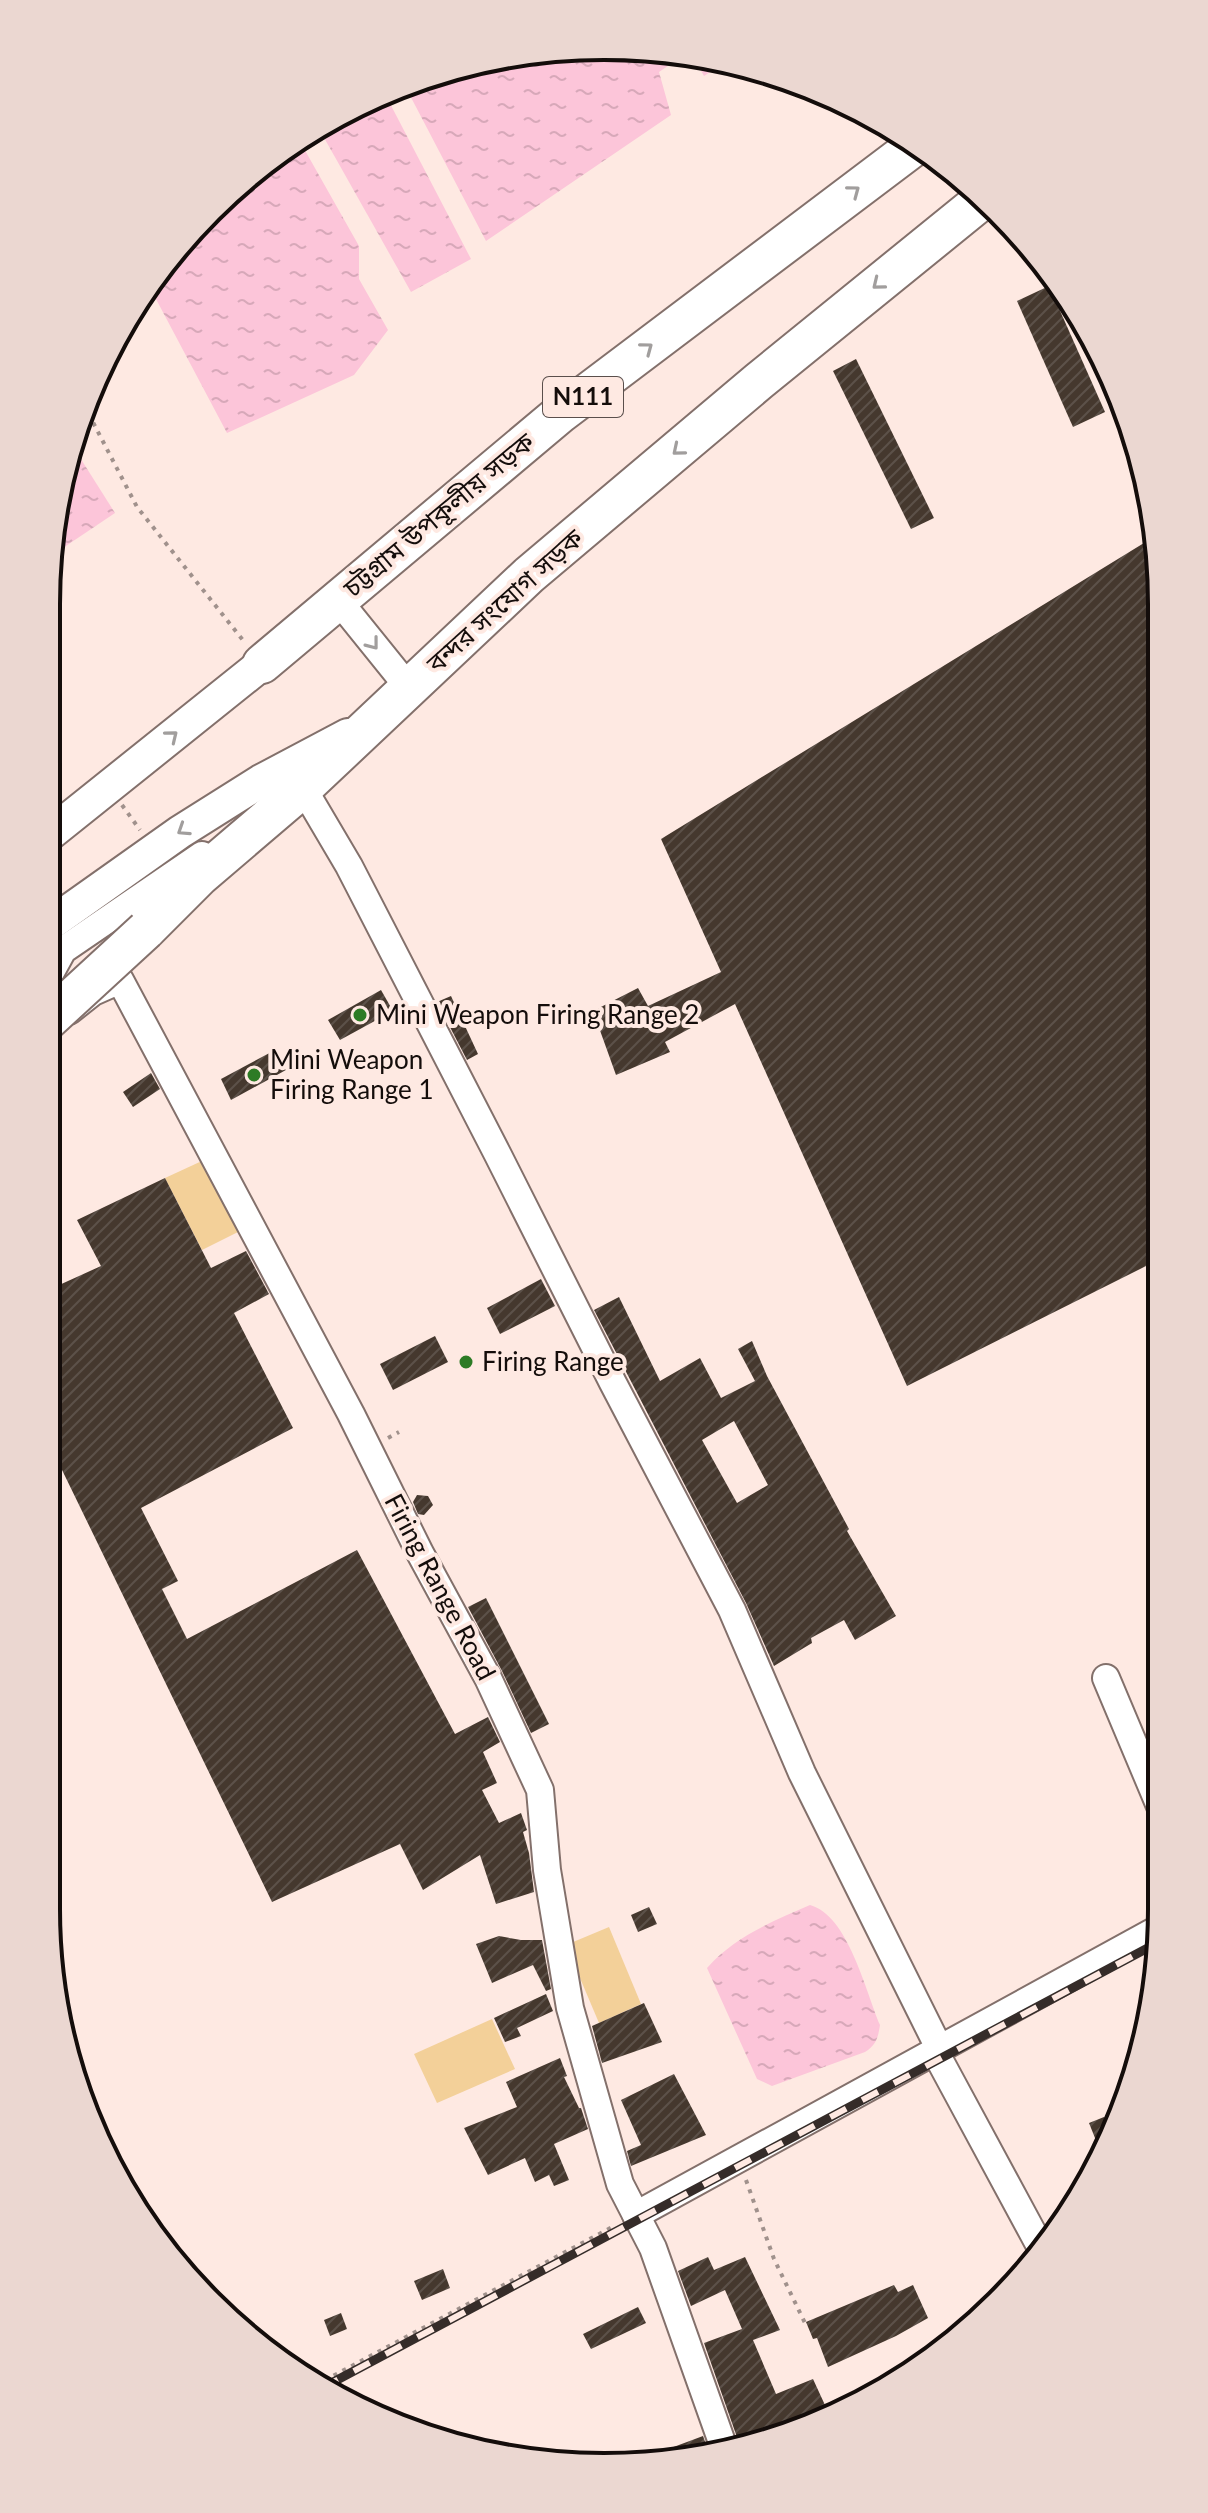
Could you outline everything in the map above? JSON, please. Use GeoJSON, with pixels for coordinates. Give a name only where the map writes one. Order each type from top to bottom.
{"type":"FeatureCollection","features":[{"type":"Feature","properties":{"kind":"highway","name":"চট্টগ্রাম উপকূলীয় সড়ক"},"geometry":{"type":"LineString","coordinates":[[262,664],[561,413],[906,152]]}},
{"type":"Feature","properties":{"kind":"highway","name":"বন্দর সংযোগ সড়ক"},"geometry":{"type":"LineString","coordinates":[[60,1009],[146,930],[295,778],[372,723],[529,575],[759,381],[975,206]]}},
{"type":"Feature","properties":{"kind":"main road","name":"চট্টগ্রাম উপকূলীয় সড়ক"},"geometry":{"type":"LineString","coordinates":[[60,826],[262,664]]}},
{"type":"Feature","properties":{"kind":"main road"},"geometry":{"type":"LineString","coordinates":[[60,917],[155,850],[234,813],[295,778]]}},
{"type":"Feature","properties":{"kind":"street"},"geometry":{"type":"LineString","coordinates":[[338,600],[409,688]]}},
{"type":"Feature","properties":{"kind":"street"},"geometry":{"type":"LineString","coordinates":[[295,778],[349,866],[732,1610],[802,1773],[936,2042],[956,2093],[1036,2240]]}},
{"type":"Feature","properties":{"kind":"street"},"geometry":{"type":"LineString","coordinates":[[60,955],[63,950],[214,847],[234,813]]}},
{"type":"Feature","properties":{"kind":"street","name":"Firing Range Road"},"geometry":{"type":"LineString","coordinates":[[60,1005],[69,1011],[93,992],[120,980],[351,1414],[420,1553],[494,1689],[535,1776],[540,1790],[547,1870],[570,2008],[620,2184],[653,2248],[721,2440]]}},
{"type":"Feature","properties":{"kind":"street"},"geometry":{"type":"LineString","coordinates":[[1106,1678],[1148,1778]]}},
{"type":"Feature","properties":{"kind":"street"},"geometry":{"type":"LineString","coordinates":[[636,2215],[1147,1935]]}},
{"type":"Feature","properties":{"kind":"path"},"geometry":{"type":"LineString","coordinates":[[92,421],[137,507],[262,664]]}},
{"type":"Feature","properties":{"kind":"path"},"geometry":{"type":"LineString","coordinates":[[109,787],[155,850]]}},
{"type":"Feature","properties":{"kind":"path"},"geometry":{"type":"LineString","coordinates":[[738,2159],[774,2259],[805,2323]]}},
{"type":"Feature","properties":{"kind":"path"},"geometry":{"type":"LineString","coordinates":[[329,2378],[636,2215]]}},
{"type":"Feature","properties":{"kind":"shaded area"},"geometry":{"type":"Polygon","coordinates":[[[204,1160],[242,1230],[202,1250],[165,1178],[204,1160]]]}},
{"type":"Feature","properties":{"kind":"shaded area"},"geometry":{"type":"Polygon","coordinates":[[[609,1927],[641,2004],[599,2023],[566,1945],[609,1927]]]}},
{"type":"Feature","properties":{"kind":"shaded area"},"geometry":{"type":"Polygon","coordinates":[[[492,2019],[515,2069],[437,2103],[414,2054],[492,2019]]]}},
{"type":"Feature","properties":{"kind":"water"},"geometry":{"type":"Polygon","coordinates":[[[604,60],[670,64],[659,72],[671,115],[486,241],[410,96],[498,70],[533,65],[604,60]]]}},
{"type":"Feature","properties":{"kind":"water"},"geometry":{"type":"Polygon","coordinates":[[[700,69],[712,71],[704,76],[700,69]]]}},
{"type":"Feature","properties":{"kind":"water"},"geometry":{"type":"Polygon","coordinates":[[[390,104],[471,259],[411,292],[324,138],[390,104]]]}},
{"type":"Feature","properties":{"kind":"water"},"geometry":{"type":"Polygon","coordinates":[[[305,150],[359,246],[359,279],[388,330],[354,375],[227,433],[155,297],[219,219],[273,172],[305,150]]]}},
{"type":"Feature","properties":{"kind":"water"},"geometry":{"type":"Polygon","coordinates":[[[80,458],[115,513],[63,548],[70,498],[80,458]]]}},
{"type":"Feature","properties":{"kind":"water"},"geometry":{"type":"Polygon","coordinates":[[[810,1905],[835,1923],[845,1939],[862,1975],[880,2025],[879,2030],[874,2044],[865,2052],[772,2086],[757,2079],[707,1968],[742,1939],[810,1905]]]}},
{"type":"Feature","properties":{"kind":"building"},"geometry":{"type":"Polygon","coordinates":[[[1046,287],[1056,303],[1105,412],[1073,427],[1017,301],[1046,287]]]}},
{"type":"Feature","properties":{"kind":"building"},"geometry":{"type":"Polygon","coordinates":[[[856,359],[934,518],[911,529],[833,371],[856,359]]]}},
{"type":"Feature","properties":{"kind":"building"},"geometry":{"type":"Polygon","coordinates":[[[1144,543],[1148,604],[1148,1265],[907,1386],[735,1004],[665,1042],[670,1052],[616,1075],[593,1011],[638,988],[648,1006],[721,972],[661,839],[1144,543]]]}},
{"type":"Feature","properties":{"kind":"building","name":"Mini Weapon Firing Range 2"},"geometry":{"type":"Polygon","coordinates":[[[381,990],[393,1011],[340,1040],[328,1020],[381,990]]]}},
{"type":"Feature","properties":{"kind":"building"},"geometry":{"type":"Polygon","coordinates":[[[451,996],[478,1054],[467,1060],[437,1002],[451,996]]]}},
{"type":"Feature","properties":{"kind":"building","name":"Mini Weapon Firing Range 1"},"geometry":{"type":"Polygon","coordinates":[[[275,1050],[286,1070],[231,1100],[221,1079],[275,1050]]]}},
{"type":"Feature","properties":{"kind":"building"},"geometry":{"type":"Polygon","coordinates":[[[151,1073],[160,1089],[133,1107],[123,1092],[151,1073]]]}},
{"type":"Feature","properties":{"kind":"building"},"geometry":{"type":"Polygon","coordinates":[[[165,1178],[211,1268],[246,1251],[269,1294],[234,1313],[293,1428],[141,1508],[178,1581],[162,1589],[187,1639],[357,1550],[455,1734],[488,1717],[500,1742],[483,1752],[497,1783],[482,1790],[499,1823],[521,1813],[527,1830],[523,1832],[534,1892],[496,1904],[480,1855],[423,1890],[400,1844],[272,1902],[60,1466],[60,1285],[101,1266],[77,1220],[165,1178]]]}},
{"type":"Feature","properties":{"kind":"building"},"geometry":{"type":"Polygon","coordinates":[[[541,1279],[555,1306],[500,1334],[487,1308],[541,1279]]]}},
{"type":"Feature","properties":{"kind":"building"},"geometry":{"type":"Polygon","coordinates":[[[619,1297],[660,1381],[700,1358],[721,1398],[755,1381],[738,1349],[752,1341],[767,1376],[849,1529],[847,1531],[896,1616],[855,1640],[844,1620],[811,1638],[812,1643],[774,1666],[746,1603],[594,1310],[619,1297]],[[734,1421],[702,1440],[737,1503],[768,1485],[734,1421]]]}},
{"type":"Feature","properties":{"kind":"building"},"geometry":{"type":"Polygon","coordinates":[[[435,1336],[448,1362],[393,1390],[380,1364],[435,1336]]]}},
{"type":"Feature","properties":{"kind":"building"},"geometry":{"type":"Polygon","coordinates":[[[417,1495],[428,1496],[433,1505],[424,1515],[418,1514],[413,1502],[417,1495]]]}},
{"type":"Feature","properties":{"kind":"building"},"geometry":{"type":"Polygon","coordinates":[[[486,1598],[549,1724],[531,1733],[468,1607],[486,1598]]]}},
{"type":"Feature","properties":{"kind":"building"},"geometry":{"type":"Polygon","coordinates":[[[649,1907],[657,1924],[638,1932],[631,1915],[649,1907]]]}},
{"type":"Feature","properties":{"kind":"building"},"geometry":{"type":"Polygon","coordinates":[[[499,1936],[542,1940],[551,1989],[546,1991],[533,1965],[492,1983],[476,1944],[499,1936]]]}},
{"type":"Feature","properties":{"kind":"building"},"geometry":{"type":"Polygon","coordinates":[[[546,1994],[553,2011],[517,2028],[521,2036],[505,2042],[494,2018],[546,1994]]]}},
{"type":"Feature","properties":{"kind":"building"},"geometry":{"type":"Polygon","coordinates":[[[644,2003],[662,2042],[602,2063],[592,2026],[644,2003]]]}},
{"type":"Feature","properties":{"kind":"building"},"geometry":{"type":"Polygon","coordinates":[[[560,2058],[567,2076],[564,2077],[581,2108],[588,2129],[554,2144],[569,2180],[554,2186],[549,2175],[535,2182],[525,2158],[488,2175],[464,2128],[517,2107],[506,2082],[560,2058]]]}},
{"type":"Feature","properties":{"kind":"building"},"geometry":{"type":"Polygon","coordinates":[[[674,2074],[706,2135],[631,2166],[627,2151],[641,2145],[621,2100],[674,2074]]]}},
{"type":"Feature","properties":{"kind":"building"},"geometry":{"type":"Polygon","coordinates":[[[1104,2117],[1105,2121],[1096,2141],[1089,2123],[1104,2117]]]}},
{"type":"Feature","properties":{"kind":"building"},"geometry":{"type":"Polygon","coordinates":[[[708,2257],[714,2270],[745,2257],[780,2330],[753,2340],[776,2394],[813,2379],[825,2406],[737,2436],[704,2343],[742,2329],[725,2290],[691,2306],[678,2271],[708,2257]]]}},
{"type":"Feature","properties":{"kind":"building"},"geometry":{"type":"Polygon","coordinates":[[[443,2269],[450,2288],[422,2300],[414,2281],[443,2269]]]}},
{"type":"Feature","properties":{"kind":"building"},"geometry":{"type":"Polygon","coordinates":[[[894,2285],[898,2292],[913,2285],[928,2318],[828,2367],[817,2338],[813,2339],[806,2322],[894,2285]]]}},
{"type":"Feature","properties":{"kind":"building"},"geometry":{"type":"Polygon","coordinates":[[[638,2307],[646,2323],[591,2349],[583,2334],[638,2307]]]}},
{"type":"Feature","properties":{"kind":"building"},"geometry":{"type":"Polygon","coordinates":[[[341,2313],[347,2329],[330,2336],[324,2320],[341,2313]]]}},
{"type":"Feature","properties":{"kind":"building"},"geometry":{"type":"Polygon","coordinates":[[[703,2436],[706,2444],[675,2448],[669,2449],[703,2436]]]}},
{"type":"Feature","properties":{"kind":"railway"},"geometry":{"type":"LineString","coordinates":[[334,2381],[1147,1949]]}},
{"type":"Feature","properties":{"kind":"place","name":"Mini Weapon Firing Range 2"},"geometry":{"type":"Point","coordinates":[360,1015]}},
{"type":"Feature","properties":{"kind":"place","name":"Mini Weapon Firing Range 1"},"geometry":{"type":"Point","coordinates":[254,1075]}},
{"type":"Feature","properties":{"kind":"place","name":"Firing Range"},"geometry":{"type":"Point","coordinates":[466,1362]}}]}
